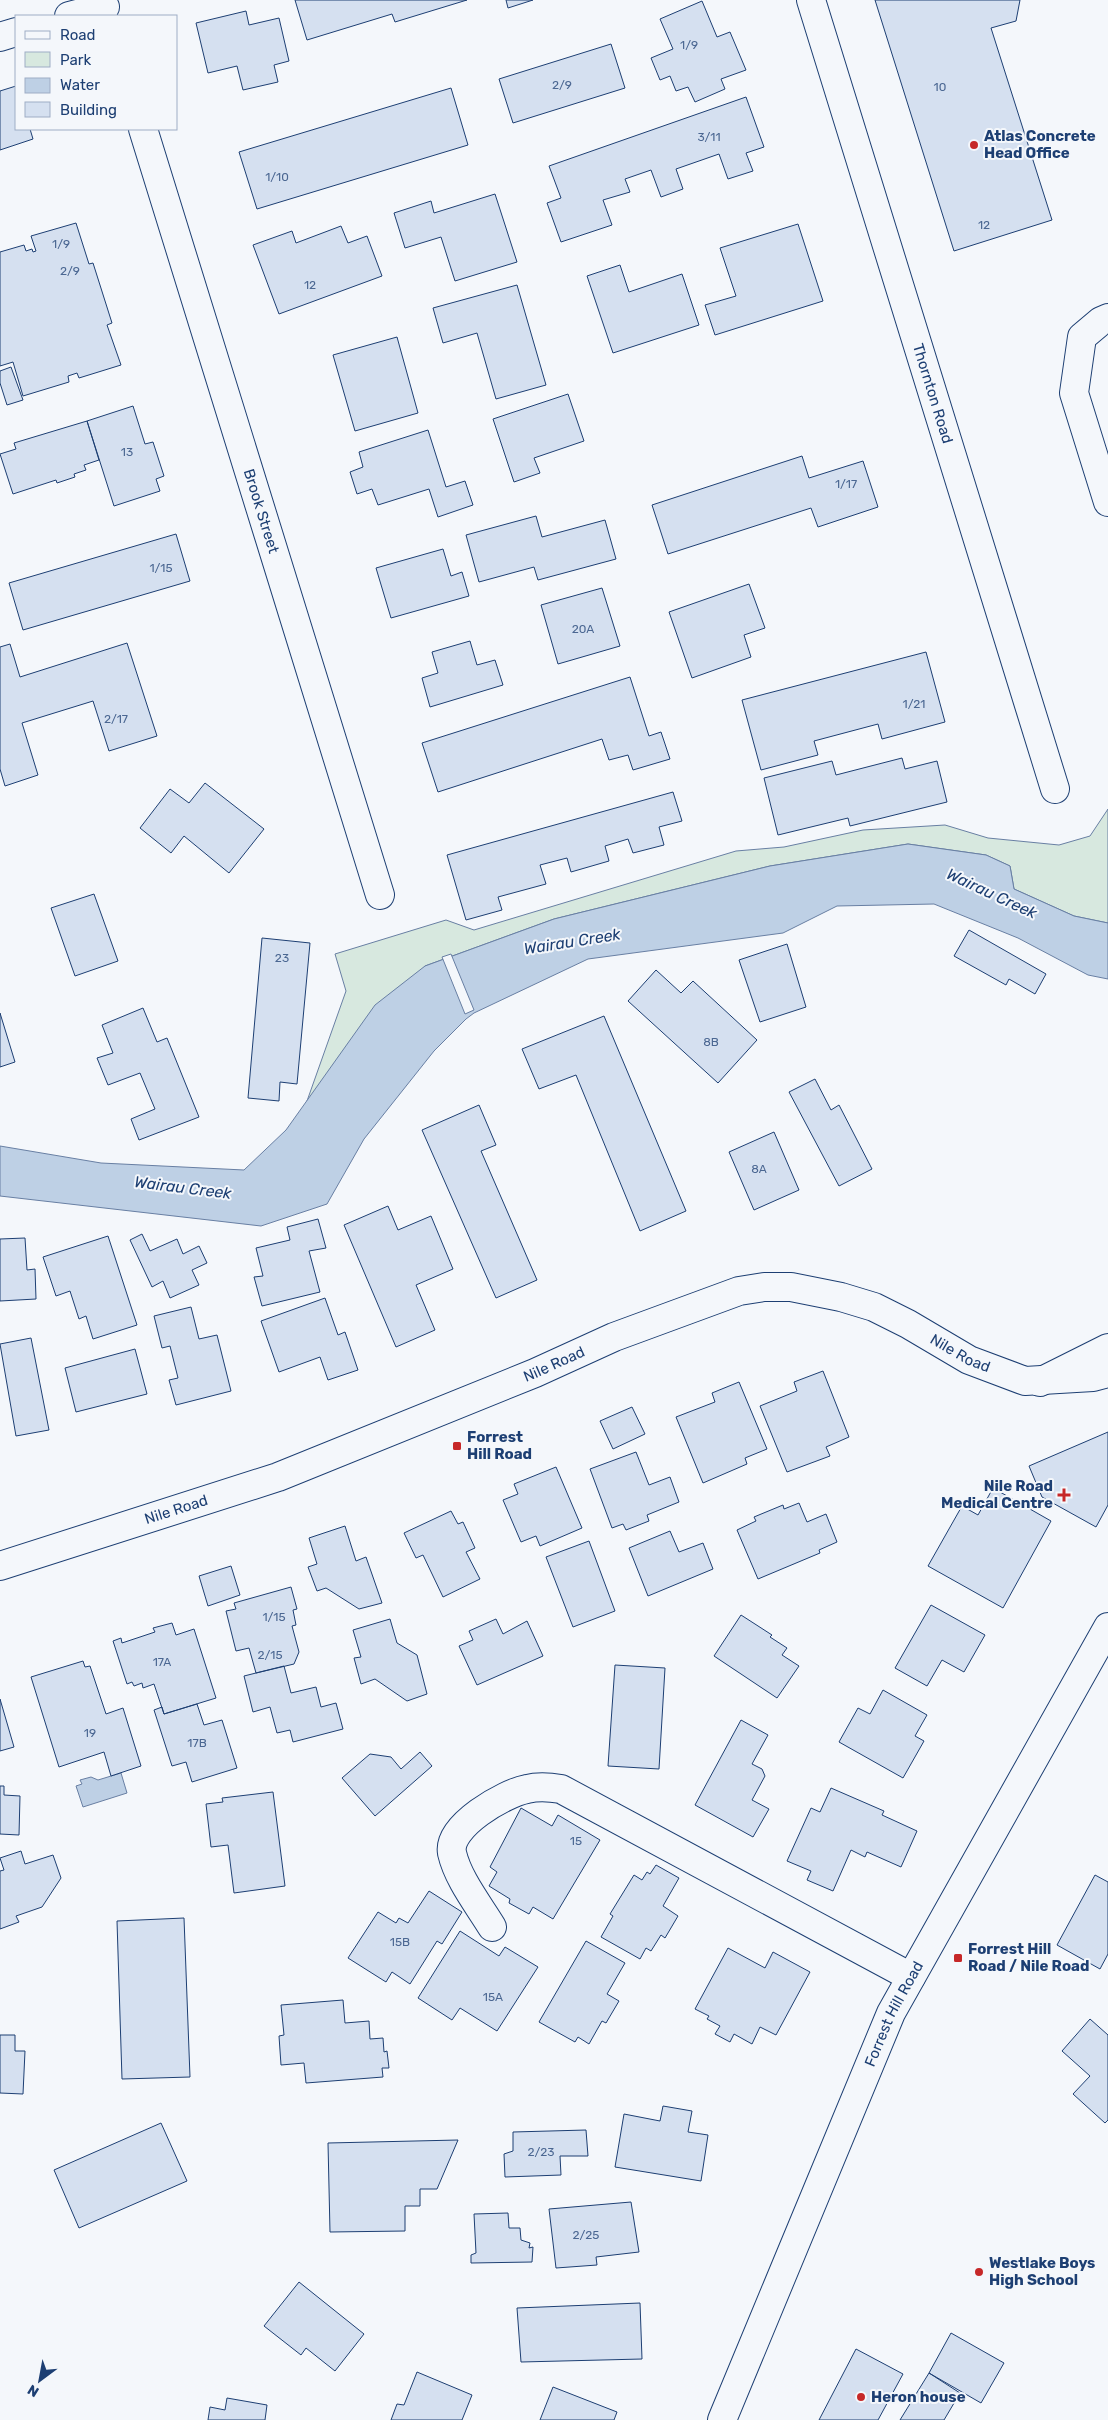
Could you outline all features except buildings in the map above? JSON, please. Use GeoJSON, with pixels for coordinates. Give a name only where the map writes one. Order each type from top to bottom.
{"type":"FeatureCollection","features":[{"type":"Feature","properties":{"kind":"street","name":"Thornton Road"},"geometry":{"type":"LineString","coordinates":[[811,0],[1055,789]]}},
{"type":"Feature","properties":{"kind":"street"},"geometry":{"type":"LineString","coordinates":[[74,15],[106,8]]}},
{"type":"Feature","properties":{"kind":"street"},"geometry":{"type":"LineString","coordinates":[[0,37],[15,32]]}},
{"type":"Feature","properties":{"kind":"street","name":"Brook Street"},"geometry":{"type":"LineString","coordinates":[[143,130],[380,895]]}},
{"type":"Feature","properties":{"kind":"street"},"geometry":{"type":"LineString","coordinates":[[1108,318],[1101,321],[1082,337],[1074,393],[1108,502]]}},
{"type":"Feature","properties":{"kind":"street","name":"Nile Road"},"geometry":{"type":"LineString","coordinates":[[0,1566],[278,1477],[535,1373],[614,1337],[708,1301],[747,1289],[764,1286],[791,1287],[841,1296],[874,1308],[900,1320],[969,1360],[1025,1381],[1040,1382],[1108,1373]]}},
{"type":"Feature","properties":{"kind":"street"},"geometry":{"type":"LineString","coordinates":[[1040,1382],[1108,1348]]}},
{"type":"Feature","properties":{"kind":"street","name":"Forrest Hill Road"},"geometry":{"type":"LineString","coordinates":[[722,2420],[891,2013],[1108,1626]]}},
{"type":"Feature","properties":{"kind":"street"},"geometry":{"type":"LineString","coordinates":[[492,1927],[462,1877],[452,1852],[452,1843],[468,1821],[502,1798],[525,1789],[545,1786],[561,1789],[911,1977]]}},
{"type":"Feature","properties":{"kind":"green space"},"geometry":{"type":"Polygon","coordinates":[[[1108,809],[1108,923],[1074,916],[1014,889],[1010,866],[986,855],[908,844],[770,866],[554,919],[425,966],[307,1101],[346,991],[335,954],[446,920],[474,930],[736,851],[784,847],[863,830],[945,825],[988,838],[1059,845],[1090,836],[1108,809]]]}},
{"type":"Feature","properties":{"kind":"water","name":"Wairau Creek"},"geometry":{"type":"Polygon","coordinates":[[[908,844],[986,855],[1010,866],[1014,889],[1074,916],[1108,923],[1108,979],[1088,975],[1018,938],[934,904],[837,906],[783,933],[588,959],[474,1013],[434,1051],[364,1139],[327,1204],[261,1226],[0,1196],[0,1146],[101,1163],[244,1170],[286,1130],[375,1005],[425,966],[554,919],[770,866],[908,844]]]}},
{"type":"Feature","properties":{"kind":"water"},"geometry":{"type":"Polygon","coordinates":[[[121,1773],[127,1793],[83,1807],[76,1786],[82,1784],[80,1780],[91,1777],[98,1780],[121,1773]]]}},
{"type":"Feature","properties":{"kind":"pier"},"geometry":{"type":"Polygon","coordinates":[[[451,954],[474,1010],[465,1014],[442,957],[451,954]]]}},
{"type":"Feature","properties":{"kind":"place","name":"Atlas Concrete Head Office"},"geometry":{"type":"Point","coordinates":[974,145]}},
{"type":"Feature","properties":{"kind":"place","name":"Forrest Hill Road"},"geometry":{"type":"Point","coordinates":[457,1446]}},
{"type":"Feature","properties":{"kind":"place","name":"Nile Road Medical Centre"},"geometry":{"type":"Point","coordinates":[1064,1495]}},
{"type":"Feature","properties":{"kind":"place","name":"Forrest Hill Road / Nile Road"},"geometry":{"type":"Point","coordinates":[958,1958]}},
{"type":"Feature","properties":{"kind":"place","name":"Westlake Boys High School"},"geometry":{"type":"Point","coordinates":[979,2272]}},
{"type":"Feature","properties":{"kind":"place","name":"Heron house"},"geometry":{"type":"Point","coordinates":[861,2397]}}]}
